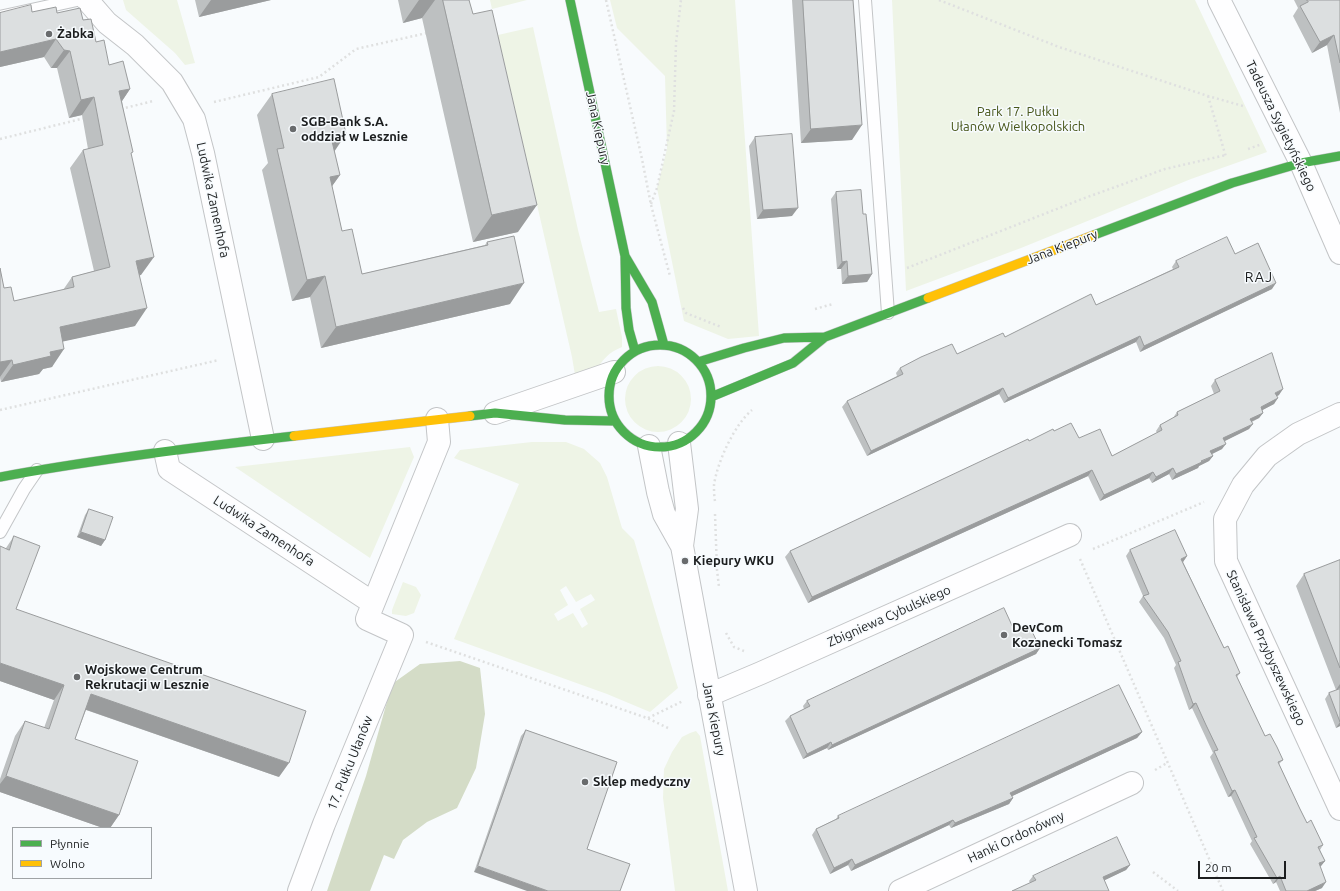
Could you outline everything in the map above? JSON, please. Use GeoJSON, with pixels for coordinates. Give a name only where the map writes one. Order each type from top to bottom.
{"type":"FeatureCollection","features":[{"type":"Feature","properties":{"kind":"street","name":"Ludwika Zamenhofa"},"geometry":{"type":"LineString","coordinates":[[87,0],[107,23],[135,45],[172,82],[194,119],[203,153],[263,439]]}},
{"type":"Feature","properties":{"kind":"street","name":"Jana Kiepury"},"geometry":{"type":"LineString","coordinates":[[570,0],[625,256],[626,308],[634,351]]}},
{"type":"Feature","properties":{"kind":"street","name":"Tadeusza Sygietyńskiego"},"geometry":{"type":"LineString","coordinates":[[1219,0],[1301,164],[1340,253]]}},
{"type":"Feature","properties":{"kind":"street","name":"Jana Kiepury"},"geometry":{"type":"LineString","coordinates":[[711,397],[793,363],[825,337],[1232,183],[1301,164],[1340,156]]}},
{"type":"Feature","properties":{"kind":"street","name":"Jana Kiepury"},"geometry":{"type":"LineString","coordinates":[[625,256],[652,302],[664,345]]}},
{"type":"Feature","properties":{"kind":"street","name":"Jana Kiepury"},"geometry":{"type":"LineString","coordinates":[[698,362],[784,338],[825,337]]}},
{"type":"Feature","properties":{"kind":"street"},"geometry":{"type":"LineString","coordinates":[[664,345],[677,348],[698,362],[705,373],[711,397],[705,420],[690,438],[670,446],[649,446],[638,443],[621,430],[614,421],[608,394],[610,381],[614,372],[634,351],[644,347],[664,345]]}},
{"type":"Feature","properties":{"kind":"street"},"geometry":{"type":"LineString","coordinates":[[495,413],[614,372]]}},
{"type":"Feature","properties":{"kind":"street"},"geometry":{"type":"LineString","coordinates":[[0,477],[164,451],[495,413],[565,420],[614,421]]}},
{"type":"Feature","properties":{"kind":"street","name":"Stanisława Przybyszewskiego"},"geometry":{"type":"LineString","coordinates":[[1340,414],[1298,434],[1267,456],[1243,485],[1226,519],[1226,561],[1340,809]]}},
{"type":"Feature","properties":{"kind":"street"},"geometry":{"type":"LineString","coordinates":[[370,611],[439,442],[437,419]]}},
{"type":"Feature","properties":{"kind":"street","name":"Jana Kiepury"},"geometry":{"type":"LineString","coordinates":[[679,443],[687,508],[682,546],[746,891]]}},
{"type":"Feature","properties":{"kind":"street","name":"Jana Kiepury"},"geometry":{"type":"LineString","coordinates":[[649,446],[664,514],[682,546]]}},
{"type":"Feature","properties":{"kind":"street","name":"Ludwika Zamenhofa"},"geometry":{"type":"LineString","coordinates":[[164,451],[169,469],[370,611],[411,638]]}},
{"type":"Feature","properties":{"kind":"street","name":"Zbigniewa Cybulskiego"},"geometry":{"type":"LineString","coordinates":[[709,695],[1070,535]]}},
{"type":"Feature","properties":{"kind":"street","name":"17. Pułku Ułanów"},"geometry":{"type":"LineString","coordinates":[[299,891],[324,824],[411,638]]}},
{"type":"Feature","properties":{"kind":"street","name":"Hanki Ordonówny"},"geometry":{"type":"LineString","coordinates":[[900,891],[1132,783]]}},
{"type":"Feature","properties":{"kind":"lane"},"geometry":{"type":"LineString","coordinates":[[0,17],[77,0]]}},
{"type":"Feature","properties":{"kind":"lane"},"geometry":{"type":"LineString","coordinates":[[865,0],[888,313]]}},
{"type":"Feature","properties":{"kind":"lane"},"geometry":{"type":"LineString","coordinates":[[0,532],[24,489],[37,470]]}},
{"type":"Feature","properties":{"kind":"path"},"geometry":{"type":"LineString","coordinates":[[606,0],[651,205],[672,282]]}},
{"type":"Feature","properties":{"kind":"path"},"geometry":{"type":"LineString","coordinates":[[651,205],[657,188],[674,111],[676,43],[681,0]]}},
{"type":"Feature","properties":{"kind":"path"},"geometry":{"type":"LineString","coordinates":[[939,0],[1059,47],[1208,96],[1245,106]]}},
{"type":"Feature","properties":{"kind":"path"},"geometry":{"type":"LineString","coordinates":[[213,102],[319,77],[356,49],[433,32]]}},
{"type":"Feature","properties":{"kind":"path"},"geometry":{"type":"LineString","coordinates":[[1208,96],[1226,155],[1232,183]]}},
{"type":"Feature","properties":{"kind":"path"},"geometry":{"type":"LineString","coordinates":[[119,109],[155,100]]}},
{"type":"Feature","properties":{"kind":"path"},"geometry":{"type":"LineString","coordinates":[[0,139],[90,117]]}},
{"type":"Feature","properties":{"kind":"path"},"geometry":{"type":"LineString","coordinates":[[1246,149],[1287,135]]}},
{"type":"Feature","properties":{"kind":"path"},"geometry":{"type":"LineString","coordinates":[[886,278],[914,265],[1082,199],[1166,169],[1232,153]]}},
{"type":"Feature","properties":{"kind":"path"},"geometry":{"type":"LineString","coordinates":[[679,302],[686,313],[726,329]]}},
{"type":"Feature","properties":{"kind":"path"},"geometry":{"type":"LineString","coordinates":[[812,310],[835,303]]}},
{"type":"Feature","properties":{"kind":"path"},"geometry":{"type":"LineString","coordinates":[[0,410],[246,354]]}},
{"type":"Feature","properties":{"kind":"path"},"geometry":{"type":"LineString","coordinates":[[719,592],[714,485],[729,439],[747,414],[753,409]]}},
{"type":"Feature","properties":{"kind":"path"},"geometry":{"type":"LineString","coordinates":[[1078,555],[1243,485]]}},
{"type":"Feature","properties":{"kind":"path"},"geometry":{"type":"LineString","coordinates":[[1070,535],[1223,891]]}},
{"type":"Feature","properties":{"kind":"path"},"geometry":{"type":"LineString","coordinates":[[724,627],[734,647],[756,655],[761,673]]}},
{"type":"Feature","properties":{"kind":"path"},"geometry":{"type":"LineString","coordinates":[[411,638],[647,718],[668,728]]}},
{"type":"Feature","properties":{"kind":"path"},"geometry":{"type":"LineString","coordinates":[[647,718],[688,699]]}},
{"type":"Feature","properties":{"kind":"path"},"geometry":{"type":"LineString","coordinates":[[1153,872],[1178,891]]}},
{"type":"Feature","properties":{"kind":"green space"},"geometry":{"type":"Polygon","coordinates":[[[123,0],[177,0],[195,63],[185,65],[175,53],[126,10],[123,0]]]}},
{"type":"Feature","properties":{"kind":"green space"},"geometry":{"type":"Polygon","coordinates":[[[490,0],[527,0],[492,9],[490,0]]]}},
{"type":"Feature","properties":{"kind":"green space"},"geometry":{"type":"Polygon","coordinates":[[[610,0],[735,0],[759,336],[728,339],[684,321],[657,188],[667,149],[665,76],[617,28],[610,0]]]}},
{"type":"Feature","properties":{"kind":"green space","name":"Park 17. Pułku Ułanów Wielkopolskich"},"geometry":{"type":"Polygon","coordinates":[[[892,0],[1195,0],[1267,152],[1191,179],[1021,248],[906,291],[892,0]]]}},
{"type":"Feature","properties":{"kind":"green space"},"geometry":{"type":"Polygon","coordinates":[[[533,27],[578,230],[599,312],[616,309],[622,337],[622,347],[606,357],[595,372],[575,375],[498,35],[533,27]]]}},
{"type":"Feature","properties":{"kind":"green space"},"geometry":{"type":"Polygon","coordinates":[[[652,366],[664,366],[676,371],[686,381],[691,393],[689,412],[676,427],[664,432],[652,432],[640,427],[630,417],[625,405],[625,393],[630,381],[640,371],[652,366]]]}},
{"type":"Feature","properties":{"kind":"green space"},"geometry":{"type":"Polygon","coordinates":[[[532,442],[566,442],[584,449],[600,463],[607,477],[622,528],[634,540],[678,688],[650,712],[607,694],[454,639],[519,484],[454,458],[460,450],[532,442]],[[566,586],[560,590],[568,605],[554,614],[558,621],[573,613],[582,628],[588,624],[580,609],[595,600],[591,594],[576,602],[566,586]]]}},
{"type":"Feature","properties":{"kind":"green space"},"geometry":{"type":"Polygon","coordinates":[[[410,447],[414,457],[370,558],[235,467],[410,447]]]}},
{"type":"Feature","properties":{"kind":"green space"},"geometry":{"type":"Polygon","coordinates":[[[403,582],[416,587],[421,595],[414,613],[406,616],[392,614],[392,610],[403,582]]]}},
{"type":"Feature","properties":{"kind":"green space"},"geometry":{"type":"Polygon","coordinates":[[[460,661],[480,668],[485,714],[476,768],[457,808],[427,822],[403,840],[394,859],[384,855],[370,891],[327,891],[366,776],[392,684],[420,664],[460,661]]]}},
{"type":"Feature","properties":{"kind":"green space"},"geometry":{"type":"Polygon","coordinates":[[[696,731],[700,736],[728,891],[675,891],[663,798],[664,769],[672,752],[682,737],[696,731]]]}},
{"type":"Feature","properties":{"kind":"building"},"geometry":{"type":"Polygon","coordinates":[[[443,0],[469,0],[473,14],[492,10],[537,205],[492,215],[443,0]]]}},
{"type":"Feature","properties":{"kind":"building"},"geometry":{"type":"Polygon","coordinates":[[[803,0],[853,0],[862,125],[811,129],[803,0]]]}},
{"type":"Feature","properties":{"kind":"building"},"geometry":{"type":"Polygon","coordinates":[[[1307,0],[1340,0],[1340,63],[1334,35],[1320,42],[1300,6],[1308,2],[1307,0]]]}},
{"type":"Feature","properties":{"kind":"building"},"geometry":{"type":"Polygon","coordinates":[[[31,5],[32,12],[56,7],[57,13],[80,8],[83,20],[91,19],[96,42],[104,40],[109,65],[123,61],[130,89],[119,91],[154,257],[136,261],[147,308],[60,327],[64,349],[50,352],[51,356],[13,365],[12,360],[0,362],[0,268],[4,288],[11,287],[14,301],[74,287],[72,277],[110,267],[83,150],[103,145],[94,97],[81,100],[70,51],[64,50],[56,39],[0,52],[0,13],[31,5]]]}},
{"type":"Feature","properties":{"kind":"building"},"geometry":{"type":"Polygon","coordinates":[[[334,79],[346,134],[331,137],[340,175],[330,177],[342,231],[352,229],[362,274],[488,245],[487,242],[514,236],[524,283],[336,327],[325,276],[307,280],[277,149],[284,148],[272,94],[334,79]]]}},
{"type":"Feature","properties":{"kind":"building"},"geometry":{"type":"Polygon","coordinates":[[[792,134],[798,208],[763,210],[755,137],[792,134]]]}},
{"type":"Feature","properties":{"kind":"building"},"geometry":{"type":"Polygon","coordinates":[[[861,190],[863,214],[866,214],[872,274],[848,276],[847,261],[842,262],[836,192],[861,190]]]}},
{"type":"Feature","properties":{"kind":"building"},"geometry":{"type":"Polygon","coordinates":[[[1227,237],[1235,254],[1258,243],[1276,283],[1144,346],[1140,336],[1008,398],[1003,388],[871,451],[847,401],[903,374],[900,368],[952,344],[957,354],[1003,333],[1005,337],[1091,294],[1096,305],[1179,267],[1176,261],[1227,237]]]}},
{"type":"Feature","properties":{"kind":"building"},"geometry":{"type":"Polygon","coordinates":[[[1272,353],[1283,389],[1275,393],[1278,398],[1261,407],[1263,413],[1250,419],[1253,424],[1223,438],[1226,444],[1210,451],[1213,456],[1176,474],[1173,468],[1156,477],[1153,472],[1104,495],[1092,470],[812,597],[790,551],[1028,439],[1029,441],[1053,429],[1054,431],[1071,423],[1079,438],[1100,429],[1112,456],[1162,430],[1160,425],[1178,415],[1177,412],[1220,391],[1215,380],[1272,353]]]}},
{"type":"Feature","properties":{"kind":"building"},"geometry":{"type":"Polygon","coordinates":[[[89,509],[113,517],[105,540],[81,532],[89,509]]]}},
{"type":"Feature","properties":{"kind":"building"},"geometry":{"type":"Polygon","coordinates":[[[1175,530],[1187,556],[1181,559],[1224,648],[1228,646],[1240,673],[1236,675],[1265,736],[1270,734],[1277,747],[1283,760],[1278,762],[1300,809],[1307,823],[1311,820],[1323,845],[1318,847],[1325,861],[1319,863],[1326,882],[1307,891],[1286,891],[1280,876],[1277,878],[1254,838],[1257,837],[1235,790],[1232,791],[1214,751],[1218,750],[1196,703],[1193,704],[1178,662],[1181,661],[1168,632],[1143,596],[1149,594],[1130,550],[1175,530]]]}},
{"type":"Feature","properties":{"kind":"building"},"geometry":{"type":"Polygon","coordinates":[[[14,536],[40,546],[16,609],[306,711],[289,763],[91,694],[75,739],[138,761],[119,815],[6,776],[25,721],[49,729],[64,685],[0,663],[0,546],[9,550],[14,536]]]}},
{"type":"Feature","properties":{"kind":"building"},"geometry":{"type":"Polygon","coordinates":[[[1340,560],[1340,668],[1304,574],[1340,560]]]}},
{"type":"Feature","properties":{"kind":"building"},"geometry":{"type":"Polygon","coordinates":[[[1004,608],[1015,632],[1029,625],[1040,648],[832,745],[831,742],[807,754],[790,716],[810,706],[807,701],[1004,608]]]}},
{"type":"Feature","properties":{"kind":"building"},"geometry":{"type":"Polygon","coordinates":[[[1119,685],[1142,732],[1010,793],[1013,798],[955,823],[953,820],[855,865],[852,859],[834,868],[816,829],[839,818],[838,816],[1119,685]]]}},
{"type":"Feature","properties":{"kind":"building"},"geometry":{"type":"Polygon","coordinates":[[[1340,689],[1340,722],[1329,693],[1340,689]]]}},
{"type":"Feature","properties":{"kind":"building"},"geometry":{"type":"Polygon","coordinates":[[[526,730],[617,762],[587,849],[630,864],[620,891],[548,891],[478,866],[526,730]]]}},
{"type":"Feature","properties":{"kind":"building"},"geometry":{"type":"Polygon","coordinates":[[[1117,837],[1130,865],[1103,877],[1109,891],[1012,891],[1036,880],[1033,876],[1117,837]]]}},
{"type":"Feature","properties":{"kind":"traffic: fast"},"geometry":{"type":"LineString","coordinates":[[570,0],[625,256],[626,308],[629,330],[635,351]]}},
{"type":"Feature","properties":{"kind":"traffic: fast"},"geometry":{"type":"LineString","coordinates":[[1094,235],[1232,183],[1301,163],[1340,156]]}},
{"type":"Feature","properties":{"kind":"traffic: fast"},"geometry":{"type":"LineString","coordinates":[[625,256],[652,302],[664,345]]}},
{"type":"Feature","properties":{"kind":"traffic: fast"},"geometry":{"type":"LineString","coordinates":[[711,397],[793,363],[825,337],[928,298]]}},
{"type":"Feature","properties":{"kind":"traffic: fast"},"geometry":{"type":"LineString","coordinates":[[698,362],[784,338],[825,337]]}},
{"type":"Feature","properties":{"kind":"traffic: fast"},"geometry":{"type":"LineString","coordinates":[[660,345],[680,349],[696,360],[707,376],[711,396],[707,416],[696,432],[680,443],[660,447],[640,443],[624,432],[613,416],[609,396],[613,376],[624,360],[640,349],[660,345]]}},
{"type":"Feature","properties":{"kind":"traffic: fast"},"geometry":{"type":"LineString","coordinates":[[470,416],[495,413],[565,420],[614,421]]}},
{"type":"Feature","properties":{"kind":"traffic: fast"},"geometry":{"type":"LineString","coordinates":[[0,477],[147,454],[294,436]]}},
{"type":"Feature","properties":{"kind":"traffic: slow"},"geometry":{"type":"LineString","coordinates":[[928,298],[1094,235]]}},
{"type":"Feature","properties":{"kind":"traffic: slow"},"geometry":{"type":"LineString","coordinates":[[294,436],[470,416]]}},
{"type":"Feature","properties":{"kind":"place","name":"Żabka"},"geometry":{"type":"Point","coordinates":[49,34]}},
{"type":"Feature","properties":{"kind":"place","name":"SGB-Bank S.A. oddział w Lesznie"},"geometry":{"type":"Point","coordinates":[293,129]}},
{"type":"Feature","properties":{"kind":"place","name":"Kiepury WKU"},"geometry":{"type":"Point","coordinates":[685,561]}},
{"type":"Feature","properties":{"kind":"place","name":"DevCom Kozanecki Tomasz"},"geometry":{"type":"Point","coordinates":[1004,635]}},
{"type":"Feature","properties":{"kind":"place","name":"Wojskowe Centrum Rekrutacji w Lesznie"},"geometry":{"type":"Point","coordinates":[77,677]}},
{"type":"Feature","properties":{"kind":"place","name":"Sklep medyczny"},"geometry":{"type":"Point","coordinates":[585,782]}},
{"type":"Feature","properties":{"kind":"district","name":"RAJ"},"geometry":{"type":"Point","coordinates":[1259,277]}}]}
